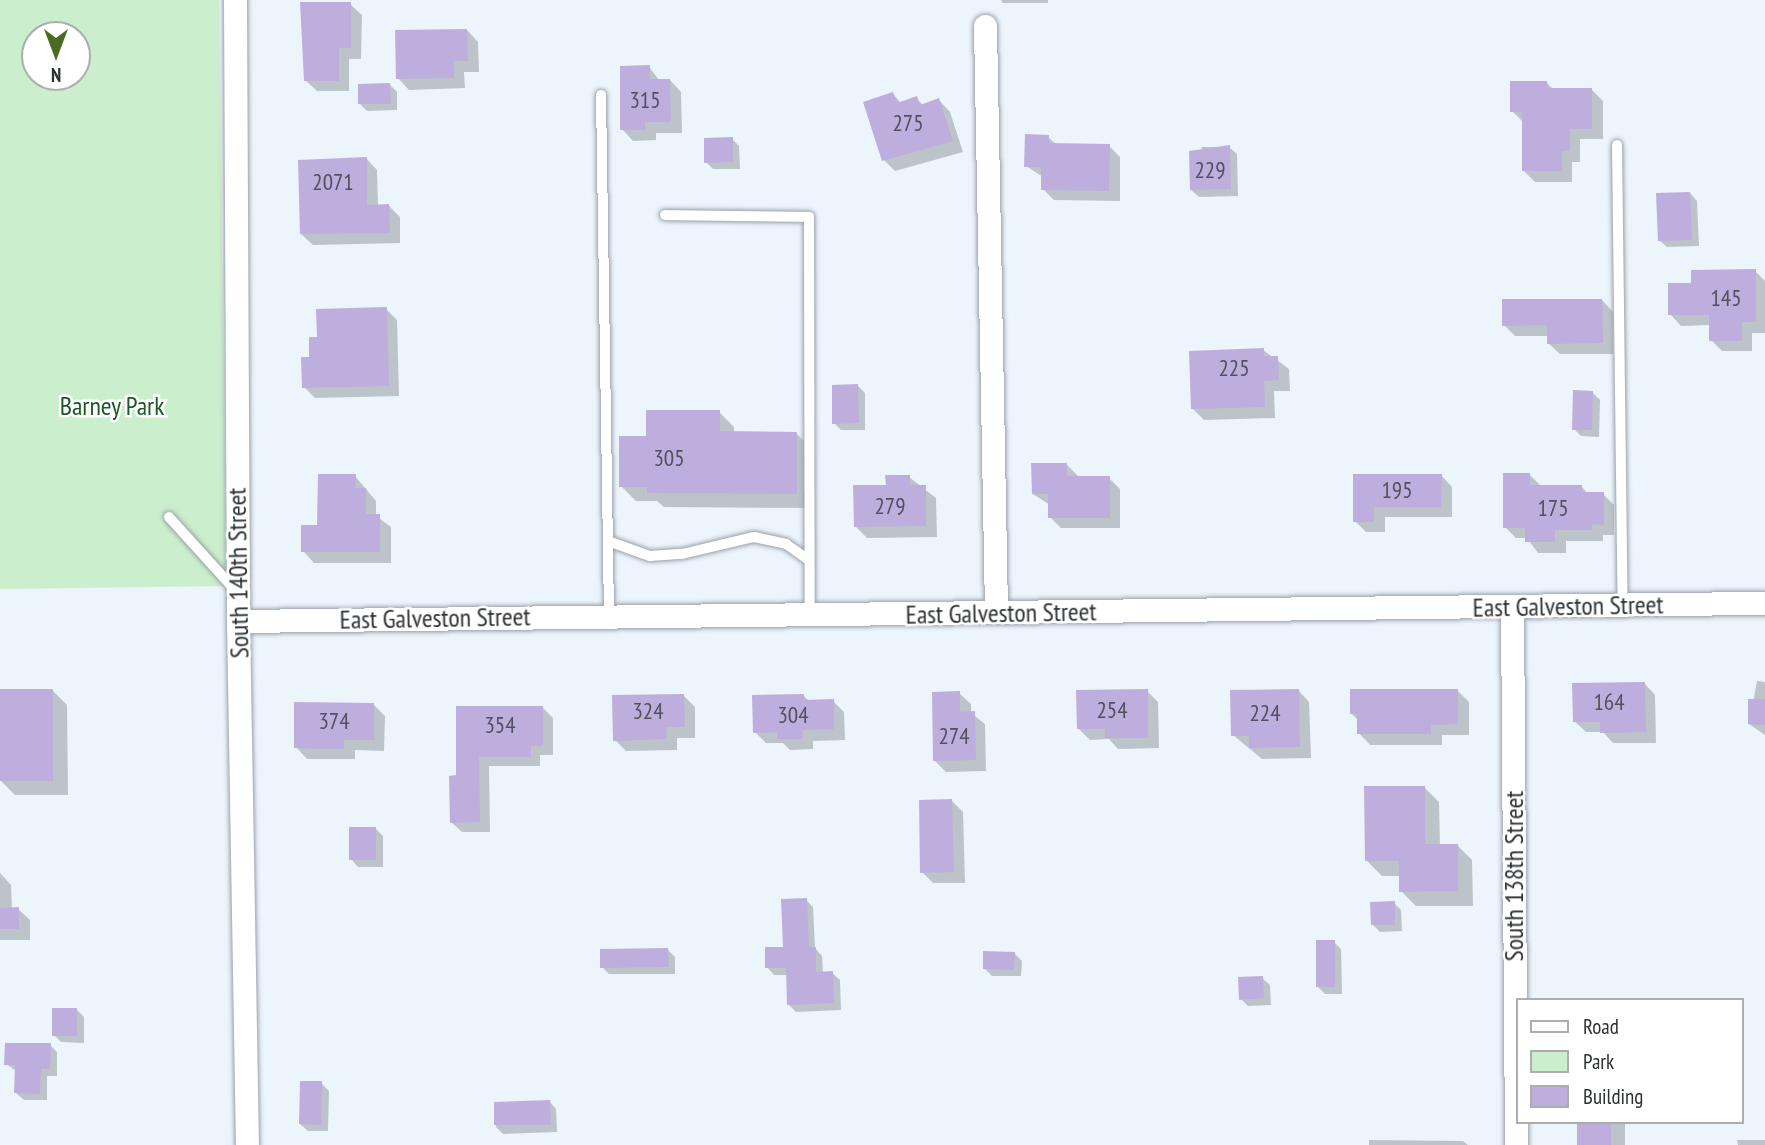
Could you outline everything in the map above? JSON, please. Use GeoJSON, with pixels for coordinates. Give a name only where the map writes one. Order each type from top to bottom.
{"type":"FeatureCollection","features":[{"type":"Feature","properties":{"kind":"street","name":"South 140th Street"},"geometry":{"type":"LineString","coordinates":[[235,0],[238,621],[247,1145]]}},
{"type":"Feature","properties":{"kind":"street"},"geometry":{"type":"LineString","coordinates":[[985,26],[996,612]]}},
{"type":"Feature","properties":{"kind":"street","name":"East Galveston Street"},"geometry":{"type":"LineString","coordinates":[[238,621],[1765,603]]}},
{"type":"Feature","properties":{"kind":"street","name":"South 138th Street"},"geometry":{"type":"LineString","coordinates":[[1513,607],[1516,1145]]}},
{"type":"Feature","properties":{"kind":"lane"},"geometry":{"type":"LineString","coordinates":[[601,96],[609,616]]}},
{"type":"Feature","properties":{"kind":"lane"},"geometry":{"type":"LineString","coordinates":[[1617,145],[1623,605]]}},
{"type":"Feature","properties":{"kind":"lane"},"geometry":{"type":"LineString","coordinates":[[665,215],[809,217],[810,616]]}},
{"type":"Feature","properties":{"kind":"lane"},"geometry":{"type":"LineString","coordinates":[[169,517],[238,593]]}},
{"type":"Feature","properties":{"kind":"lane"},"geometry":{"type":"LineString","coordinates":[[608,541],[650,556],[682,555],[754,537],[786,544],[809,560]]}},
{"type":"Feature","properties":{"kind":"green space","name":"Barney Park"},"geometry":{"type":"Polygon","coordinates":[[[0,0],[219,0],[226,586],[0,589],[0,0]]]}},
{"type":"Feature","properties":{"kind":"building"},"geometry":{"type":"Polygon","coordinates":[[[300,2],[351,2],[351,48],[339,48],[339,81],[304,81],[300,2]]]}},
{"type":"Feature","properties":{"kind":"building"},"geometry":{"type":"Polygon","coordinates":[[[467,29],[468,61],[454,61],[454,78],[396,79],[395,30],[467,29]]]}},
{"type":"Feature","properties":{"kind":"building"},"geometry":{"type":"Polygon","coordinates":[[[650,65],[650,79],[670,79],[671,122],[645,122],[645,130],[620,130],[620,66],[650,65]]]}},
{"type":"Feature","properties":{"kind":"building"},"geometry":{"type":"Polygon","coordinates":[[[1510,81],[1547,81],[1547,88],[1592,88],[1592,129],[1570,129],[1570,151],[1562,151],[1562,171],[1522,171],[1522,112],[1510,112],[1510,81]]]}},
{"type":"Feature","properties":{"kind":"building"},"geometry":{"type":"Polygon","coordinates":[[[390,83],[391,104],[358,104],[358,84],[390,83]]]}},
{"type":"Feature","properties":{"kind":"building"},"geometry":{"type":"Polygon","coordinates":[[[893,92],[897,103],[917,96],[920,105],[939,98],[953,141],[882,161],[863,102],[893,92]]]}},
{"type":"Feature","properties":{"kind":"building"},"geometry":{"type":"Polygon","coordinates":[[[1025,134],[1049,135],[1049,143],[1110,144],[1109,191],[1041,190],[1041,167],[1024,167],[1025,134]]]}},
{"type":"Feature","properties":{"kind":"building"},"geometry":{"type":"Polygon","coordinates":[[[733,137],[733,162],[704,163],[704,138],[733,137]]]}},
{"type":"Feature","properties":{"kind":"building"},"geometry":{"type":"Polygon","coordinates":[[[1230,145],[1231,189],[1190,190],[1189,151],[1230,145]]]}},
{"type":"Feature","properties":{"kind":"building"},"geometry":{"type":"Polygon","coordinates":[[[367,157],[367,205],[389,204],[390,233],[300,234],[298,160],[367,157]]]}},
{"type":"Feature","properties":{"kind":"building"},"geometry":{"type":"Polygon","coordinates":[[[1690,192],[1692,240],[1658,241],[1656,193],[1690,192]]]}},
{"type":"Feature","properties":{"kind":"building"},"geometry":{"type":"Polygon","coordinates":[[[1756,269],[1756,322],[1742,322],[1742,341],[1709,341],[1709,315],[1668,315],[1668,283],[1691,283],[1691,270],[1756,269]]]}},
{"type":"Feature","properties":{"kind":"building"},"geometry":{"type":"Polygon","coordinates":[[[1502,299],[1602,299],[1603,343],[1547,344],[1547,325],[1502,326],[1502,299]]]}},
{"type":"Feature","properties":{"kind":"building"},"geometry":{"type":"Polygon","coordinates":[[[387,307],[389,386],[302,388],[301,357],[309,357],[309,337],[317,337],[316,309],[387,307]]]}},
{"type":"Feature","properties":{"kind":"building"},"geometry":{"type":"Polygon","coordinates":[[[1264,348],[1264,356],[1278,356],[1279,380],[1264,381],[1265,407],[1191,409],[1189,351],[1264,348]]]}},
{"type":"Feature","properties":{"kind":"building"},"geometry":{"type":"Polygon","coordinates":[[[858,384],[859,423],[832,424],[832,385],[858,384]]]}},
{"type":"Feature","properties":{"kind":"building"},"geometry":{"type":"Polygon","coordinates":[[[1573,390],[1593,391],[1592,430],[1572,430],[1573,390]]]}},
{"type":"Feature","properties":{"kind":"building"},"geometry":{"type":"Polygon","coordinates":[[[646,410],[720,410],[720,431],[797,432],[797,494],[647,493],[647,487],[619,487],[619,436],[646,436],[646,410]]]}},
{"type":"Feature","properties":{"kind":"building"},"geometry":{"type":"Polygon","coordinates":[[[1031,463],[1067,463],[1067,476],[1110,476],[1110,518],[1048,518],[1048,494],[1032,494],[1031,463]]]}},
{"type":"Feature","properties":{"kind":"building"},"geometry":{"type":"Polygon","coordinates":[[[1503,473],[1530,473],[1530,485],[1582,485],[1582,492],[1604,492],[1604,525],[1592,524],[1592,530],[1555,530],[1555,542],[1525,542],[1525,528],[1503,528],[1503,473]]]}},
{"type":"Feature","properties":{"kind":"building"},"geometry":{"type":"Polygon","coordinates":[[[318,474],[356,474],[355,488],[366,488],[366,514],[380,514],[380,552],[301,552],[301,525],[317,525],[318,474]]]}},
{"type":"Feature","properties":{"kind":"building"},"geometry":{"type":"Polygon","coordinates":[[[1353,474],[1442,474],[1441,507],[1374,507],[1374,522],[1353,522],[1353,474]]]}},
{"type":"Feature","properties":{"kind":"building"},"geometry":{"type":"Polygon","coordinates":[[[885,475],[910,475],[910,485],[926,485],[926,526],[854,527],[853,485],[886,485],[885,475]]]}},
{"type":"Feature","properties":{"kind":"building"},"geometry":{"type":"Polygon","coordinates":[[[1645,682],[1646,732],[1600,733],[1600,722],[1573,722],[1572,683],[1645,682]]]}},
{"type":"Feature","properties":{"kind":"building"},"geometry":{"type":"Polygon","coordinates":[[[0,689],[53,689],[53,781],[0,781],[0,689]]]}},
{"type":"Feature","properties":{"kind":"building"},"geometry":{"type":"Polygon","coordinates":[[[1148,689],[1148,738],[1105,738],[1105,729],[1077,729],[1076,690],[1148,689]]]}},
{"type":"Feature","properties":{"kind":"building"},"geometry":{"type":"Polygon","coordinates":[[[1299,689],[1300,747],[1249,748],[1249,736],[1231,736],[1230,690],[1299,689]]]}},
{"type":"Feature","properties":{"kind":"building"},"geometry":{"type":"Polygon","coordinates":[[[1350,689],[1458,689],[1458,724],[1431,725],[1431,734],[1357,734],[1357,714],[1350,714],[1350,689]]]}},
{"type":"Feature","properties":{"kind":"building"},"geometry":{"type":"Polygon","coordinates":[[[960,691],[960,712],[975,711],[976,760],[933,761],[932,692],[960,691]]]}},
{"type":"Feature","properties":{"kind":"building"},"geometry":{"type":"Polygon","coordinates":[[[684,694],[685,727],[666,727],[667,739],[613,741],[612,695],[684,694]]]}},
{"type":"Feature","properties":{"kind":"building"},"geometry":{"type":"Polygon","coordinates":[[[804,694],[804,700],[834,699],[834,729],[802,730],[803,739],[777,739],[777,732],[753,733],[752,695],[804,694]]]}},
{"type":"Feature","properties":{"kind":"building"},"geometry":{"type":"Polygon","coordinates":[[[1748,699],[1765,699],[1765,725],[1748,724],[1748,699]]]}},
{"type":"Feature","properties":{"kind":"building"},"geometry":{"type":"Polygon","coordinates":[[[294,702],[374,703],[374,740],[344,740],[344,749],[294,748],[294,702]]]}},
{"type":"Feature","properties":{"kind":"building"},"geometry":{"type":"Polygon","coordinates":[[[456,706],[543,706],[543,746],[531,746],[531,757],[479,757],[480,822],[450,823],[449,776],[456,775],[456,706]]]}},
{"type":"Feature","properties":{"kind":"building"},"geometry":{"type":"Polygon","coordinates":[[[1364,786],[1425,786],[1425,844],[1458,844],[1458,891],[1399,892],[1399,861],[1365,861],[1364,786]]]}},
{"type":"Feature","properties":{"kind":"building"},"geometry":{"type":"Polygon","coordinates":[[[952,799],[954,872],[920,873],[919,800],[952,799]]]}},
{"type":"Feature","properties":{"kind":"building"},"geometry":{"type":"Polygon","coordinates":[[[349,827],[376,827],[376,860],[349,860],[349,827]]]}},
{"type":"Feature","properties":{"kind":"building"},"geometry":{"type":"Polygon","coordinates":[[[807,898],[809,947],[816,947],[816,972],[833,971],[834,1003],[787,1005],[786,968],[765,968],[765,947],[783,947],[781,899],[807,898]]]}},
{"type":"Feature","properties":{"kind":"building"},"geometry":{"type":"Polygon","coordinates":[[[1395,901],[1395,925],[1371,925],[1370,902],[1395,901]]]}},
{"type":"Feature","properties":{"kind":"building"},"geometry":{"type":"Polygon","coordinates":[[[19,907],[19,929],[0,929],[0,908],[19,907]]]}},
{"type":"Feature","properties":{"kind":"building"},"geometry":{"type":"Polygon","coordinates":[[[1316,940],[1335,940],[1335,987],[1316,987],[1316,940]]]}},
{"type":"Feature","properties":{"kind":"building"},"geometry":{"type":"Polygon","coordinates":[[[668,948],[669,967],[600,968],[600,949],[668,948]]]}},
{"type":"Feature","properties":{"kind":"building"},"geometry":{"type":"Polygon","coordinates":[[[983,951],[1015,952],[1014,970],[983,969],[983,951]]]}},
{"type":"Feature","properties":{"kind":"building"},"geometry":{"type":"Polygon","coordinates":[[[1263,976],[1264,998],[1239,1000],[1238,977],[1263,976]]]}},
{"type":"Feature","properties":{"kind":"building"},"geometry":{"type":"Polygon","coordinates":[[[52,1008],[77,1008],[77,1036],[52,1036],[52,1008]]]}},
{"type":"Feature","properties":{"kind":"building"},"geometry":{"type":"Polygon","coordinates":[[[5,1043],[51,1043],[50,1069],[41,1069],[40,1094],[14,1093],[15,1065],[4,1065],[5,1043]]]}},
{"type":"Feature","properties":{"kind":"building"},"geometry":{"type":"Polygon","coordinates":[[[300,1081],[322,1081],[321,1125],[299,1124],[300,1081]]]}},
{"type":"Feature","properties":{"kind":"building"},"geometry":{"type":"Polygon","coordinates":[[[550,1100],[551,1125],[494,1125],[494,1102],[550,1100]]]}},
{"type":"Feature","properties":{"kind":"building"},"geometry":{"type":"Polygon","coordinates":[[[1577,1124],[1611,1124],[1611,1145],[1577,1145],[1577,1124]]]}}]}
